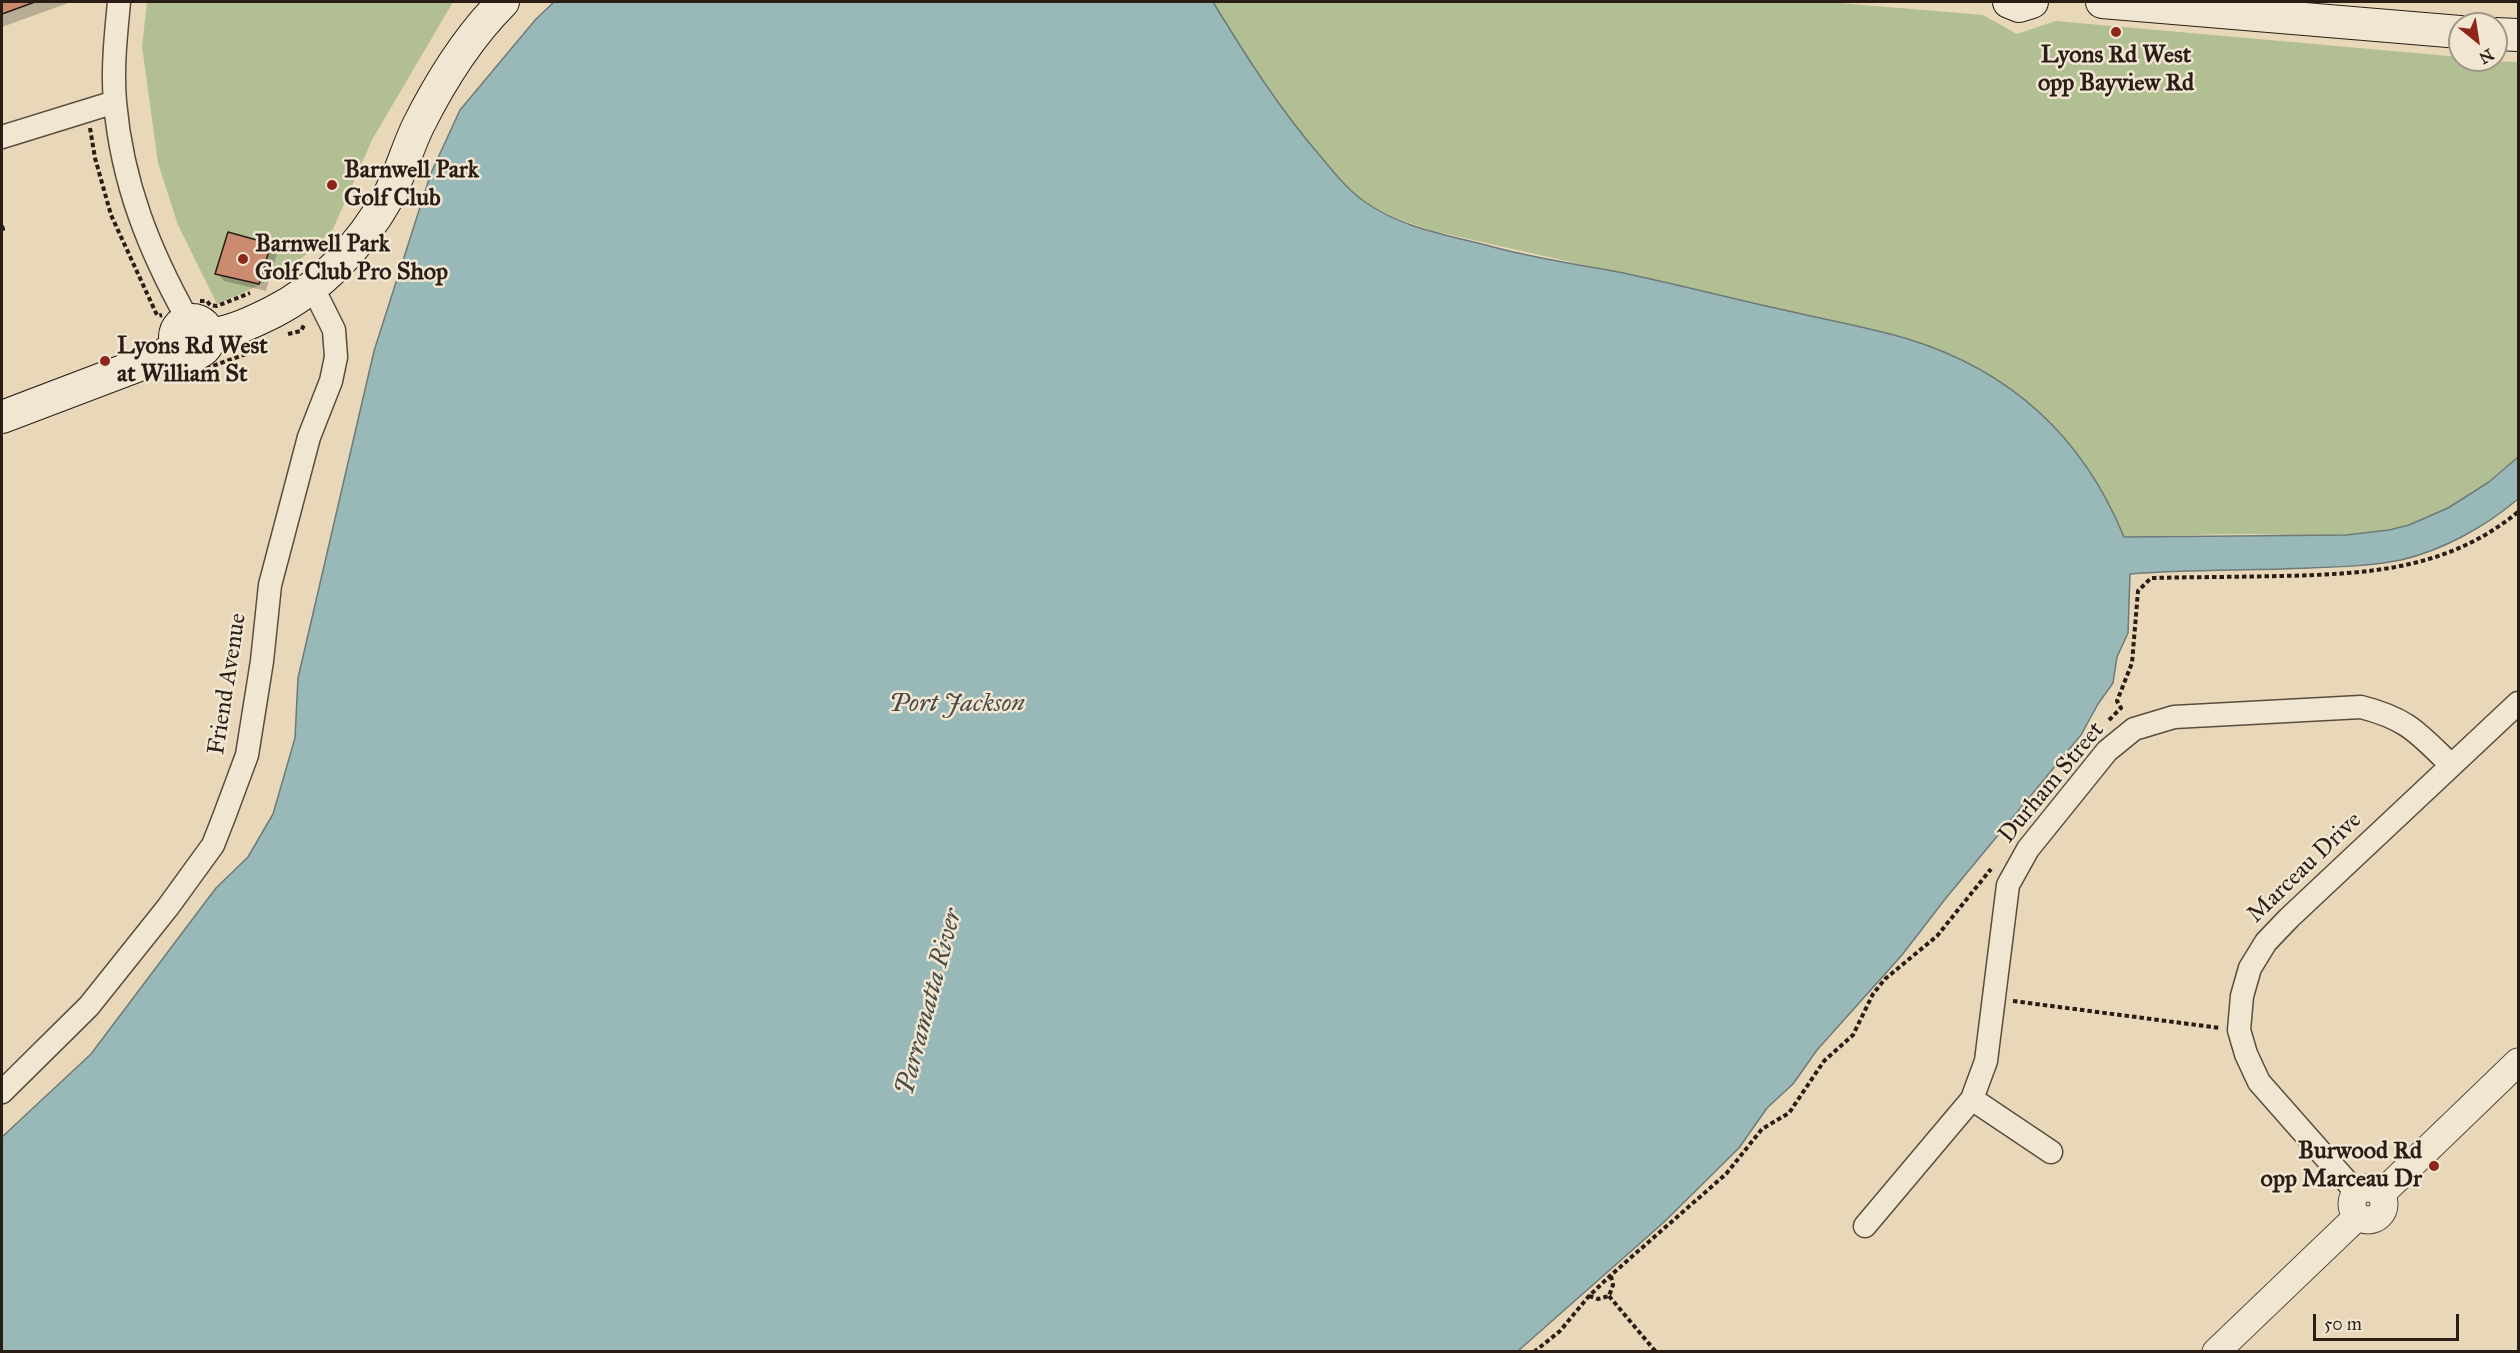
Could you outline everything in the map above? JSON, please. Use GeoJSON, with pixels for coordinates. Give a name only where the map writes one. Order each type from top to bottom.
{"type":"FeatureCollection","features":[{"type":"Feature","properties":{"kind":"main road"},"geometry":{"type":"LineString","coordinates":[[2,417],[164,355],[194,325],[224,333],[290,303],[313,288],[348,254],[371,224],[389,196],[418,126],[445,78],[468,43],[503,2]]}},
{"type":"Feature","properties":{"kind":"main road"},"geometry":{"type":"LineString","coordinates":[[2010,2],[2019,6],[2032,2]]}},
{"type":"Feature","properties":{"kind":"main road"},"geometry":{"type":"LineString","coordinates":[[2102,2],[2448,31]]}},
{"type":"Feature","properties":{"kind":"street"},"geometry":{"type":"LineString","coordinates":[[119,2],[114,70],[115,102],[125,165],[138,215],[158,266],[194,325]]}},
{"type":"Feature","properties":{"kind":"street"},"geometry":{"type":"LineString","coordinates":[[2,137],[115,102]]}},
{"type":"Feature","properties":{"kind":"street","name":"Friend Avenue"},"geometry":{"type":"LineString","coordinates":[[2,1092],[89,1006],[168,907],[213,845],[220,827],[247,755],[262,661],[270,585],[309,437],[331,381],[336,357],[333,330],[313,288]]}},
{"type":"Feature","properties":{"kind":"street","name":"Marceau Drive"},"geometry":{"type":"LineString","coordinates":[[2365,1201],[2259,1082],[2246,1054],[2239,1030],[2241,996],[2250,968],[2266,942],[2518,703]]}},
{"type":"Feature","properties":{"kind":"street","name":"Durham Street"},"geometry":{"type":"LineString","coordinates":[[1865,1226],[1972,1099],[1986,1061],[2008,885],[2028,849],[2107,751],[2134,729],[2174,717],[2361,707],[2386,713],[2409,725],[2451,765]]}},
{"type":"Feature","properties":{"kind":"street"},"geometry":{"type":"LineString","coordinates":[[2216,1352],[2365,1201],[2518,1062]]}},
{"type":"Feature","properties":{"kind":"street"},"geometry":{"type":"LineString","coordinates":[[1972,1099],[2051,1152]]}},
{"type":"Feature","properties":{"kind":"path"},"geometry":{"type":"LineString","coordinates":[[2,226],[2,232]]}},
{"type":"Feature","properties":{"kind":"path"},"geometry":{"type":"LineString","coordinates":[[194,325],[217,306],[252,292]]}},
{"type":"Feature","properties":{"kind":"path"},"geometry":{"type":"LineString","coordinates":[[169,382],[233,359]]}},
{"type":"Feature","properties":{"kind":"path"},"geometry":{"type":"LineString","coordinates":[[1993,998],[2239,1030]]}},
{"type":"Feature","properties":{"kind":"path"},"geometry":{"type":"LineString","coordinates":[[1609,1296],[1613,1285],[1611,1275]]}},
{"type":"Feature","properties":{"kind":"path"},"geometry":{"type":"LineString","coordinates":[[1589,1296],[1598,1299],[1609,1296]]}},
{"type":"Feature","properties":{"kind":"path"},"geometry":{"type":"LineString","coordinates":[[1609,1296],[1656,1352]]}},
{"type":"Feature","properties":{"kind":"green space","name":"Barnwell Park Golf Club"},"geometry":{"type":"Polygon","coordinates":[[[147,2],[453,2],[372,140],[333,229],[294,264],[249,290],[217,304],[178,225],[158,163],[142,46],[147,2]]]}},
{"type":"Feature","properties":{"kind":"green space"},"geometry":{"type":"Polygon","coordinates":[[[1213,2],[1828,2],[1983,15],[2017,34],[2056,21],[2448,56],[2448,72],[2508,72],[2508,62],[2518,62],[2518,457],[2481,488],[2451,507],[2421,521],[2387,530],[2329,536],[2236,534],[2124,537],[2110,505],[2072,448],[2023,400],[1966,362],[1934,348],[1859,327],[1433,231],[1398,219],[1373,207],[1348,188],[1308,142],[1265,83],[1213,2]]]}},
{"type":"Feature","properties":{"kind":"water","name":"Port Jackson"},"geometry":{"type":"Polygon","coordinates":[[[554,2],[1213,2],[1264,82],[1307,140],[1347,187],[1380,211],[1395,219],[1446,235],[1526,255],[1636,276],[1866,328],[1908,339],[1945,353],[1980,369],[2011,389],[2040,412],[2088,468],[2124,537],[2346,535],[2389,530],[2409,525],[2448,508],[2489,482],[2518,457],[2518,499],[2478,528],[2448,544],[2401,560],[2344,567],[2130,574],[2128,633],[2117,657],[2113,683],[2081,735],[1946,898],[1902,955],[1817,1050],[1793,1084],[1767,1108],[1739,1148],[1663,1223],[1518,1351],[2,1351],[2,1137],[91,1054],[216,888],[248,857],[273,814],[295,738],[298,678],[374,351],[431,173],[460,110],[536,19],[554,2]]]}},
{"type":"Feature","properties":{"kind":"building"},"geometry":{"type":"Polygon","coordinates":[[[2,2],[35,2],[2,14],[2,2]]]}},
{"type":"Feature","properties":{"kind":"building","name":"Barnwell Park Golf Club Pro Shop"},"geometry":{"type":"Polygon","coordinates":[[[228,232],[271,244],[259,284],[215,274],[228,232]]]}},
{"type":"Feature","properties":{"kind":"place","name":"Lyons Rd West opp Bayview Rd"},"geometry":{"type":"Point","coordinates":[2116,32]}},
{"type":"Feature","properties":{"kind":"place","name":"Barnwell Park Golf Club"},"geometry":{"type":"Point","coordinates":[332,185]}},
{"type":"Feature","properties":{"kind":"place","name":"Barnwell Park Golf Club Pro Shop"},"geometry":{"type":"Point","coordinates":[243,259]}},
{"type":"Feature","properties":{"kind":"place","name":"Lyons Rd West at William St"},"geometry":{"type":"Point","coordinates":[105,361]}},
{"type":"Feature","properties":{"kind":"place","name":"Burwood Rd opp Marceau Dr"},"geometry":{"type":"Point","coordinates":[2434,1166]}},
{"type":"Feature","properties":{"kind":"water label","name":"Parramatta River"},"geometry":{"type":"Point","coordinates":[930,1002]}}]}
